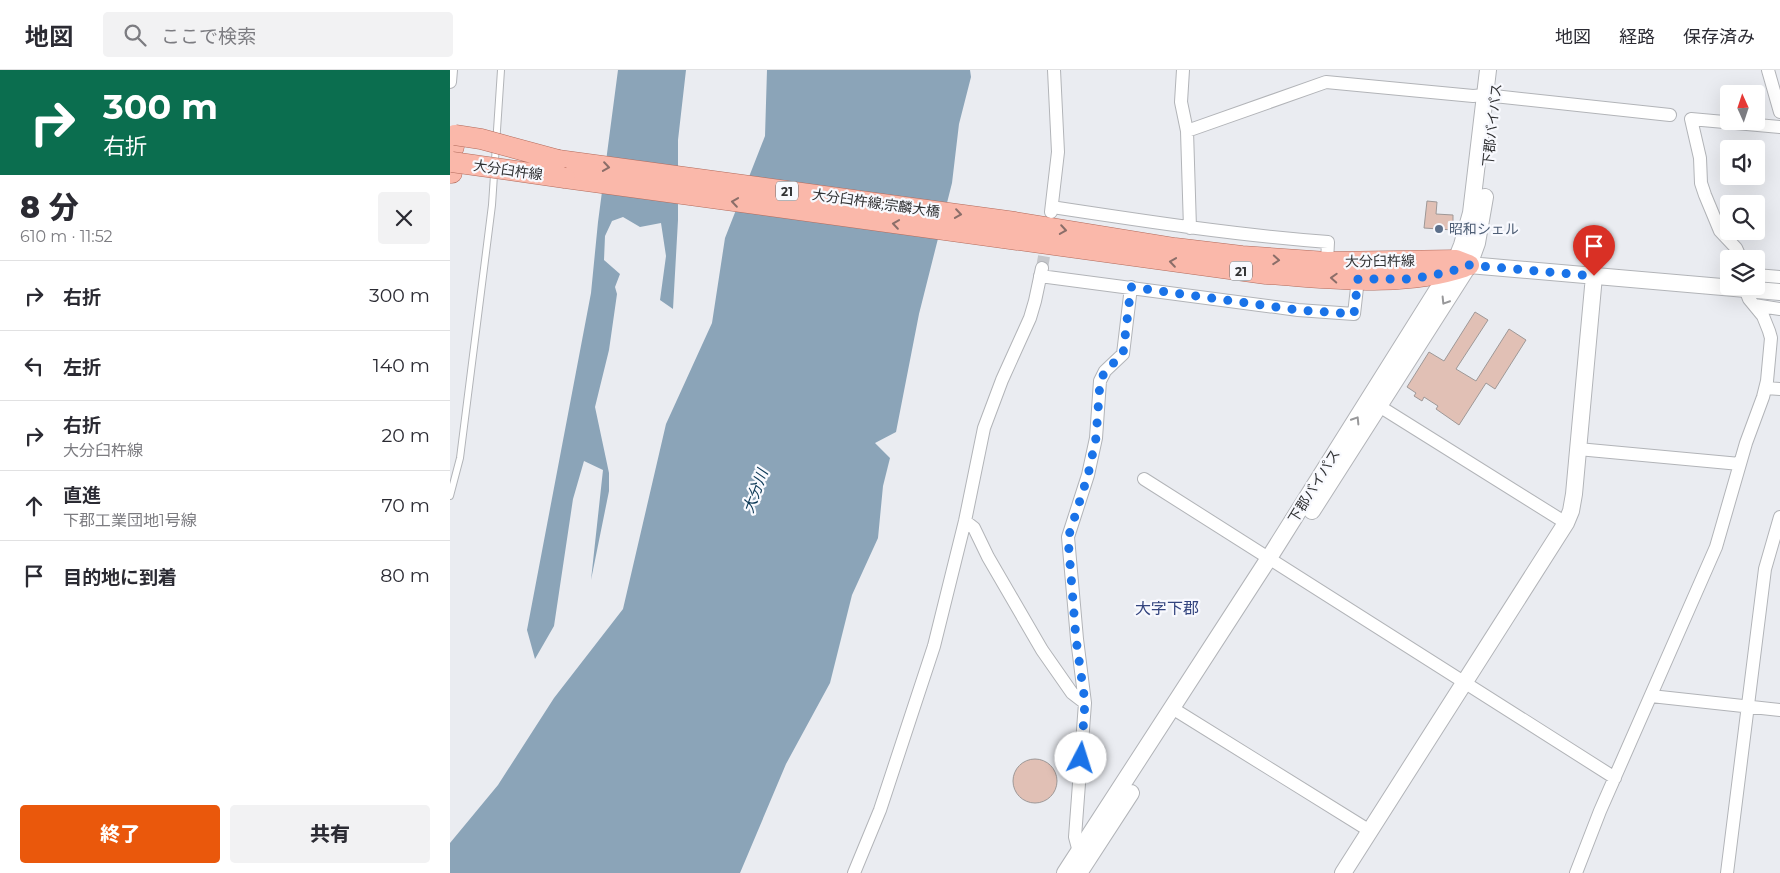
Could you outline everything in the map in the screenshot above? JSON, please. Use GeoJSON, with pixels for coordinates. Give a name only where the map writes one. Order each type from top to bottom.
{"type":"FeatureCollection","features":[{"type":"Feature","properties":{"kind":"main road"},"geometry":{"type":"LineString","coordinates":[[452,154],[481,139],[562,169]]}},
{"type":"Feature","properties":{"kind":"main road","name":"大分臼杵線"},"geometry":{"type":"LineString","coordinates":[[452,154],[562,169]]}},
{"type":"Feature","properties":{"kind":"main road","name":"大分臼杵線;宗麟大橋"},"geometry":{"type":"LineString","coordinates":[[562,169],[1014,231]]}},
{"type":"Feature","properties":{"kind":"main road","name":"大分臼杵線"},"geometry":{"type":"LineString","coordinates":[[1014,231],[1271,259],[1458,266]]}},
{"type":"Feature","properties":{"kind":"main road","name":"大分臼杵線"},"geometry":{"type":"LineString","coordinates":[[1014,231],[1266,274],[1358,279],[1412,279],[1458,266]]}},
{"type":"Feature","properties":{"kind":"street"},"geometry":{"type":"LineString","coordinates":[[450,82],[451,70]]}},
{"type":"Feature","properties":{"kind":"street"},"geometry":{"type":"LineString","coordinates":[[1054,70],[1058,152],[1052,209],[1190,228],[1328,242],[1327,262]]}},
{"type":"Feature","properties":{"kind":"street"},"geometry":{"type":"LineString","coordinates":[[1183,70],[1181,102],[1187,131],[1190,228]]}},
{"type":"Feature","properties":{"kind":"street","name":"下郡バイパス"},"geometry":{"type":"LineString","coordinates":[[1065,873],[1177,711],[1458,266],[1477,243],[1483,213],[1490,96],[1488,70]]}},
{"type":"Feature","properties":{"kind":"street","name":"下郡バイパス"},"geometry":{"type":"LineString","coordinates":[[1490,96],[1498,70]]}},
{"type":"Feature","properties":{"kind":"street"},"geometry":{"type":"LineString","coordinates":[[1768,70],[1780,112]]}},
{"type":"Feature","properties":{"kind":"street"},"geometry":{"type":"LineString","coordinates":[[1187,131],[1326,82],[1490,96],[1670,115]]}},
{"type":"Feature","properties":{"kind":"street"},"geometry":{"type":"LineString","coordinates":[[1737,250],[1720,231],[1705,195],[1700,158],[1691,119],[1780,127]]}},
{"type":"Feature","properties":{"kind":"street"},"geometry":{"type":"LineString","coordinates":[[1458,266],[1720,285]]}},
{"type":"Feature","properties":{"kind":"street","name":"下郡バイパス"},"geometry":{"type":"LineString","coordinates":[[1274,560],[1379,406],[1458,266]]}},
{"type":"Feature","properties":{"kind":"street"},"geometry":{"type":"LineString","coordinates":[[854,873],[880,810],[934,646],[965,520],[984,428],[1002,380],[1030,318],[1041,272],[1131,287],[1298,310],[1354,314],[1358,279]]}},
{"type":"Feature","properties":{"kind":"street"},"geometry":{"type":"LineString","coordinates":[[1343,873],[1566,523],[1571,511],[1574,494],[1594,276]]}},
{"type":"Feature","properties":{"kind":"street"},"geometry":{"type":"LineString","coordinates":[[1765,276],[1780,277]]}},
{"type":"Feature","properties":{"kind":"street"},"geometry":{"type":"LineString","coordinates":[[1079,852],[1075,837],[1085,702],[1076,639],[1068,538],[1088,475],[1096,438],[1100,382],[1105,371],[1123,354],[1131,287]]}},
{"type":"Feature","properties":{"kind":"street"},"geometry":{"type":"LineString","coordinates":[[1765,290],[1780,292]]}},
{"type":"Feature","properties":{"kind":"street"},"geometry":{"type":"LineString","coordinates":[[1576,873],[1615,778],[1716,547],[1746,444],[1766,388],[1770,338],[1766,322],[1747,295]]}},
{"type":"Feature","properties":{"kind":"street"},"geometry":{"type":"LineString","coordinates":[[1754,305],[1780,309]]}},
{"type":"Feature","properties":{"kind":"street"},"geometry":{"type":"LineString","coordinates":[[1766,388],[1780,389]]}},
{"type":"Feature","properties":{"kind":"street"},"geometry":{"type":"LineString","coordinates":[[1379,406],[1566,523]]}},
{"type":"Feature","properties":{"kind":"street"},"geometry":{"type":"LineString","coordinates":[[1578,448],[1740,464]]}},
{"type":"Feature","properties":{"kind":"street"},"geometry":{"type":"LineString","coordinates":[[1144,479],[1615,778]]}},
{"type":"Feature","properties":{"kind":"street"},"geometry":{"type":"LineString","coordinates":[[1727,873],[1766,569],[1780,517]]}},
{"type":"Feature","properties":{"kind":"street"},"geometry":{"type":"LineString","coordinates":[[965,520],[974,528],[1042,650],[1072,693],[1085,702]]}},
{"type":"Feature","properties":{"kind":"street"},"geometry":{"type":"LineString","coordinates":[[1651,696],[1780,710]]}},
{"type":"Feature","properties":{"kind":"street"},"geometry":{"type":"LineString","coordinates":[[1177,711],[1370,832]]}},
{"type":"Feature","properties":{"kind":"street","name":"下郡バイパス"},"geometry":{"type":"LineString","coordinates":[[1083,872],[1177,711]]}},
{"type":"Feature","properties":{"kind":"lane"},"geometry":{"type":"LineString","coordinates":[[450,496],[460,458],[492,205],[501,70]]}},
{"type":"Feature","properties":{"kind":"water"},"geometry":{"type":"Polygon","coordinates":[[[618,70],[686,70],[678,140],[678,220],[673,309],[660,300],[666,256],[661,223],[640,227],[623,217],[612,221],[605,236],[604,260],[620,274],[615,287],[617,294],[609,350],[595,407],[609,473],[609,491],[591,580],[603,470],[584,461],[573,499],[554,626],[535,659],[527,630],[591,293],[598,222],[618,70]]]}},
{"type":"Feature","properties":{"kind":"water","name":"大分川"},"geometry":{"type":"Polygon","coordinates":[[[767,70],[970,70],[971,77],[959,124],[952,183],[919,314],[896,432],[875,443],[890,458],[883,486],[878,538],[852,595],[830,683],[786,764],[740,873],[450,873],[450,843],[498,785],[554,698],[623,609],[666,424],[712,323],[725,238],[765,136],[767,70]]]}},
{"type":"Feature","properties":{"kind":"building"},"geometry":{"type":"Polygon","coordinates":[[[1427,201],[1437,202],[1436,214],[1453,215],[1453,230],[1424,228],[1427,201]]]}},
{"type":"Feature","properties":{"kind":"building"},"geometry":{"type":"Polygon","coordinates":[[[1475,312],[1488,320],[1456,369],[1476,381],[1509,329],[1526,340],[1495,389],[1486,383],[1459,425],[1436,409],[1438,406],[1424,397],[1422,401],[1414,396],[1416,393],[1407,387],[1429,352],[1444,361],[1475,312]]]}},
{"type":"Feature","properties":{"kind":"building"},"geometry":{"type":"Polygon","coordinates":[[[1039,759],[1051,765],[1056,772],[1056,790],[1051,797],[1044,802],[1031,803],[1019,797],[1014,790],[1013,777],[1019,765],[1026,760],[1039,759]]]}},
{"type":"Feature","properties":{"kind":"tunnel"},"geometry":{"type":"LineString","coordinates":[[1042,268],[1047,239]]}},
{"type":"Feature","properties":{"kind":"place","name":"昭和シェル"},"geometry":{"type":"Point","coordinates":[1439,229]}},
{"type":"Feature","properties":{"kind":"district","name":"大字下郡"},"geometry":{"type":"Point","coordinates":[1167,608]}},
{"type":"Feature","properties":{"kind":"route"},"geometry":{"type":"LineString","coordinates":[[1081,758],[1085,702],[1076,639],[1068,538],[1088,475],[1096,438],[1100,382],[1105,371],[1123,354],[1131,287],[1298,310],[1354,314],[1358,279],[1412,279],[1433,276],[1469,265],[1594,276]]}}]}
